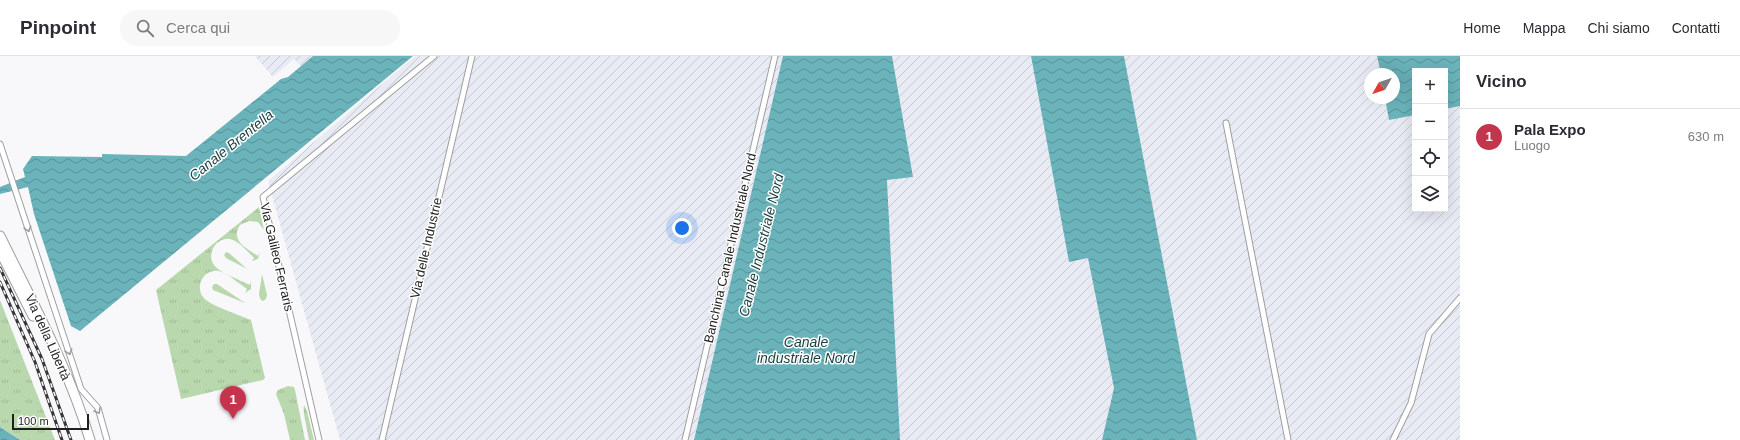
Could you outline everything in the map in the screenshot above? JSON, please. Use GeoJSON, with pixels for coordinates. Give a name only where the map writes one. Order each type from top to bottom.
{"type":"FeatureCollection","features":[{"type":"Feature","properties":{"kind":"highway","name":"Via della Libertà"},"geometry":{"type":"LineString","coordinates":[[0,236],[52,341],[83,418],[90,440]]}},
{"type":"Feature","properties":{"kind":"highway","name":"Via della Libertà"},"geometry":{"type":"LineString","coordinates":[[0,251],[44,339],[77,419],[84,440]]}},
{"type":"Feature","properties":{"kind":"street","name":"Via Galileo Ferraris"},"geometry":{"type":"LineString","coordinates":[[319,440],[263,197],[434,56]]}},
{"type":"Feature","properties":{"kind":"street","name":"Via delle Industrie"},"geometry":{"type":"LineString","coordinates":[[382,440],[472,56]]}},
{"type":"Feature","properties":{"kind":"street","name":"Banchina Canale Industriale Nord"},"geometry":{"type":"LineString","coordinates":[[685,440],[775,56]]}},
{"type":"Feature","properties":{"kind":"street"},"geometry":{"type":"LineString","coordinates":[[1226,123],[1288,440]]}},
{"type":"Feature","properties":{"kind":"street"},"geometry":{"type":"LineString","coordinates":[[0,144],[81,389],[98,408],[107,440]]}},
{"type":"Feature","properties":{"kind":"street"},"geometry":{"type":"LineString","coordinates":[[1393,440],[1411,403],[1429,334],[1460,298]]}},
{"type":"Feature","properties":{"kind":"shaded area"},"geometry":{"type":"Polygon","coordinates":[[[255,56],[313,56],[301,66],[294,59],[273,77],[255,56]]]}},
{"type":"Feature","properties":{"kind":"shaded area"},"geometry":{"type":"Polygon","coordinates":[[[415,56],[783,56],[694,440],[340,440],[268,181],[415,56]]]}},
{"type":"Feature","properties":{"kind":"shaded area"},"geometry":{"type":"Polygon","coordinates":[[[892,56],[1031,56],[1069,262],[1088,258],[1114,388],[1102,440],[900,440],[887,180],[913,177],[892,56]]]}},
{"type":"Feature","properties":{"kind":"shaded area"},"geometry":{"type":"Polygon","coordinates":[[[1124,56],[1377,56],[1380,68],[1364,68],[1364,104],[1386,104],[1390,119],[1412,115],[1412,212],[1448,212],[1448,108],[1460,106],[1460,440],[1197,440],[1124,56]]]}},
{"type":"Feature","properties":{"kind":"green space"},"geometry":{"type":"Polygon","coordinates":[[[259,207],[264,230],[258,222],[249,221],[240,225],[237,231],[238,240],[244,247],[258,256],[260,252],[258,259],[252,261],[254,258],[240,244],[233,240],[225,239],[220,241],[212,251],[212,261],[217,268],[230,276],[219,271],[208,273],[201,281],[200,291],[202,296],[210,303],[251,320],[265,378],[263,380],[181,399],[156,290],[259,207]]]}},
{"type":"Feature","properties":{"kind":"green space"},"geometry":{"type":"Polygon","coordinates":[[[226,252],[247,269],[226,258],[224,255],[226,252]]]}},
{"type":"Feature","properties":{"kind":"green space"},"geometry":{"type":"Polygon","coordinates":[[[262,274],[267,295],[266,299],[263,301],[259,295],[262,274]]]}},
{"type":"Feature","properties":{"kind":"green space"},"geometry":{"type":"Polygon","coordinates":[[[230,276],[250,285],[251,281],[251,289],[245,293],[247,289],[230,276]]]}},
{"type":"Feature","properties":{"kind":"green space"},"geometry":{"type":"Polygon","coordinates":[[[214,284],[217,284],[245,303],[213,290],[212,287],[214,284]]]}},
{"type":"Feature","properties":{"kind":"green space"},"geometry":{"type":"Polygon","coordinates":[[[0,300],[55,440],[20,440],[0,427],[0,300]]]}},
{"type":"Feature","properties":{"kind":"green space"},"geometry":{"type":"Polygon","coordinates":[[[288,386],[294,387],[295,390],[305,440],[290,440],[284,414],[276,394],[278,390],[288,386]]]}},
{"type":"Feature","properties":{"kind":"green space"},"geometry":{"type":"Polygon","coordinates":[[[304,405],[307,411],[314,440],[309,440],[304,417],[304,405]]]}},
{"type":"Feature","properties":{"kind":"water","name":"Canale Brentella"},"geometry":{"type":"Polygon","coordinates":[[[313,56],[413,56],[80,331],[71,326],[34,214],[28,187],[0,194],[0,187],[25,177],[23,169],[32,156],[102,157],[102,154],[186,156],[281,79],[288,77],[313,56]]]}},
{"type":"Feature","properties":{"kind":"water","name":"Canale industriale Nord"},"geometry":{"type":"Polygon","coordinates":[[[783,56],[892,56],[913,177],[887,180],[900,440],[694,440],[783,56]]]}},
{"type":"Feature","properties":{"kind":"water"},"geometry":{"type":"Polygon","coordinates":[[[1031,56],[1124,56],[1197,440],[1102,440],[1114,388],[1088,258],[1069,262],[1031,56]]]}},
{"type":"Feature","properties":{"kind":"water"},"geometry":{"type":"Polygon","coordinates":[[[1377,56],[1460,56],[1460,106],[1448,108],[1448,68],[1412,68],[1412,116],[1389,120],[1386,104],[1400,104],[1400,68],[1380,68],[1377,56]]]}},
{"type":"Feature","properties":{"kind":"water"},"geometry":{"type":"Polygon","coordinates":[[[0,427],[20,440],[0,440],[0,427]]]}},
{"type":"Feature","properties":{"kind":"railway"},"geometry":{"type":"LineString","coordinates":[[0,268],[42,359],[71,440]]}},
{"type":"Feature","properties":{"kind":"railway"},"geometry":{"type":"LineString","coordinates":[[0,282],[35,362],[62,440]]}},
{"type":"Feature","properties":{"kind":"place","name":"Pala Expo"},"geometry":{"type":"Point","coordinates":[233,419]}},
{"type":"Feature","properties":{"kind":"water label","name":"Canale Industriale Nord"},"geometry":{"type":"Point","coordinates":[761,245]}}]}
